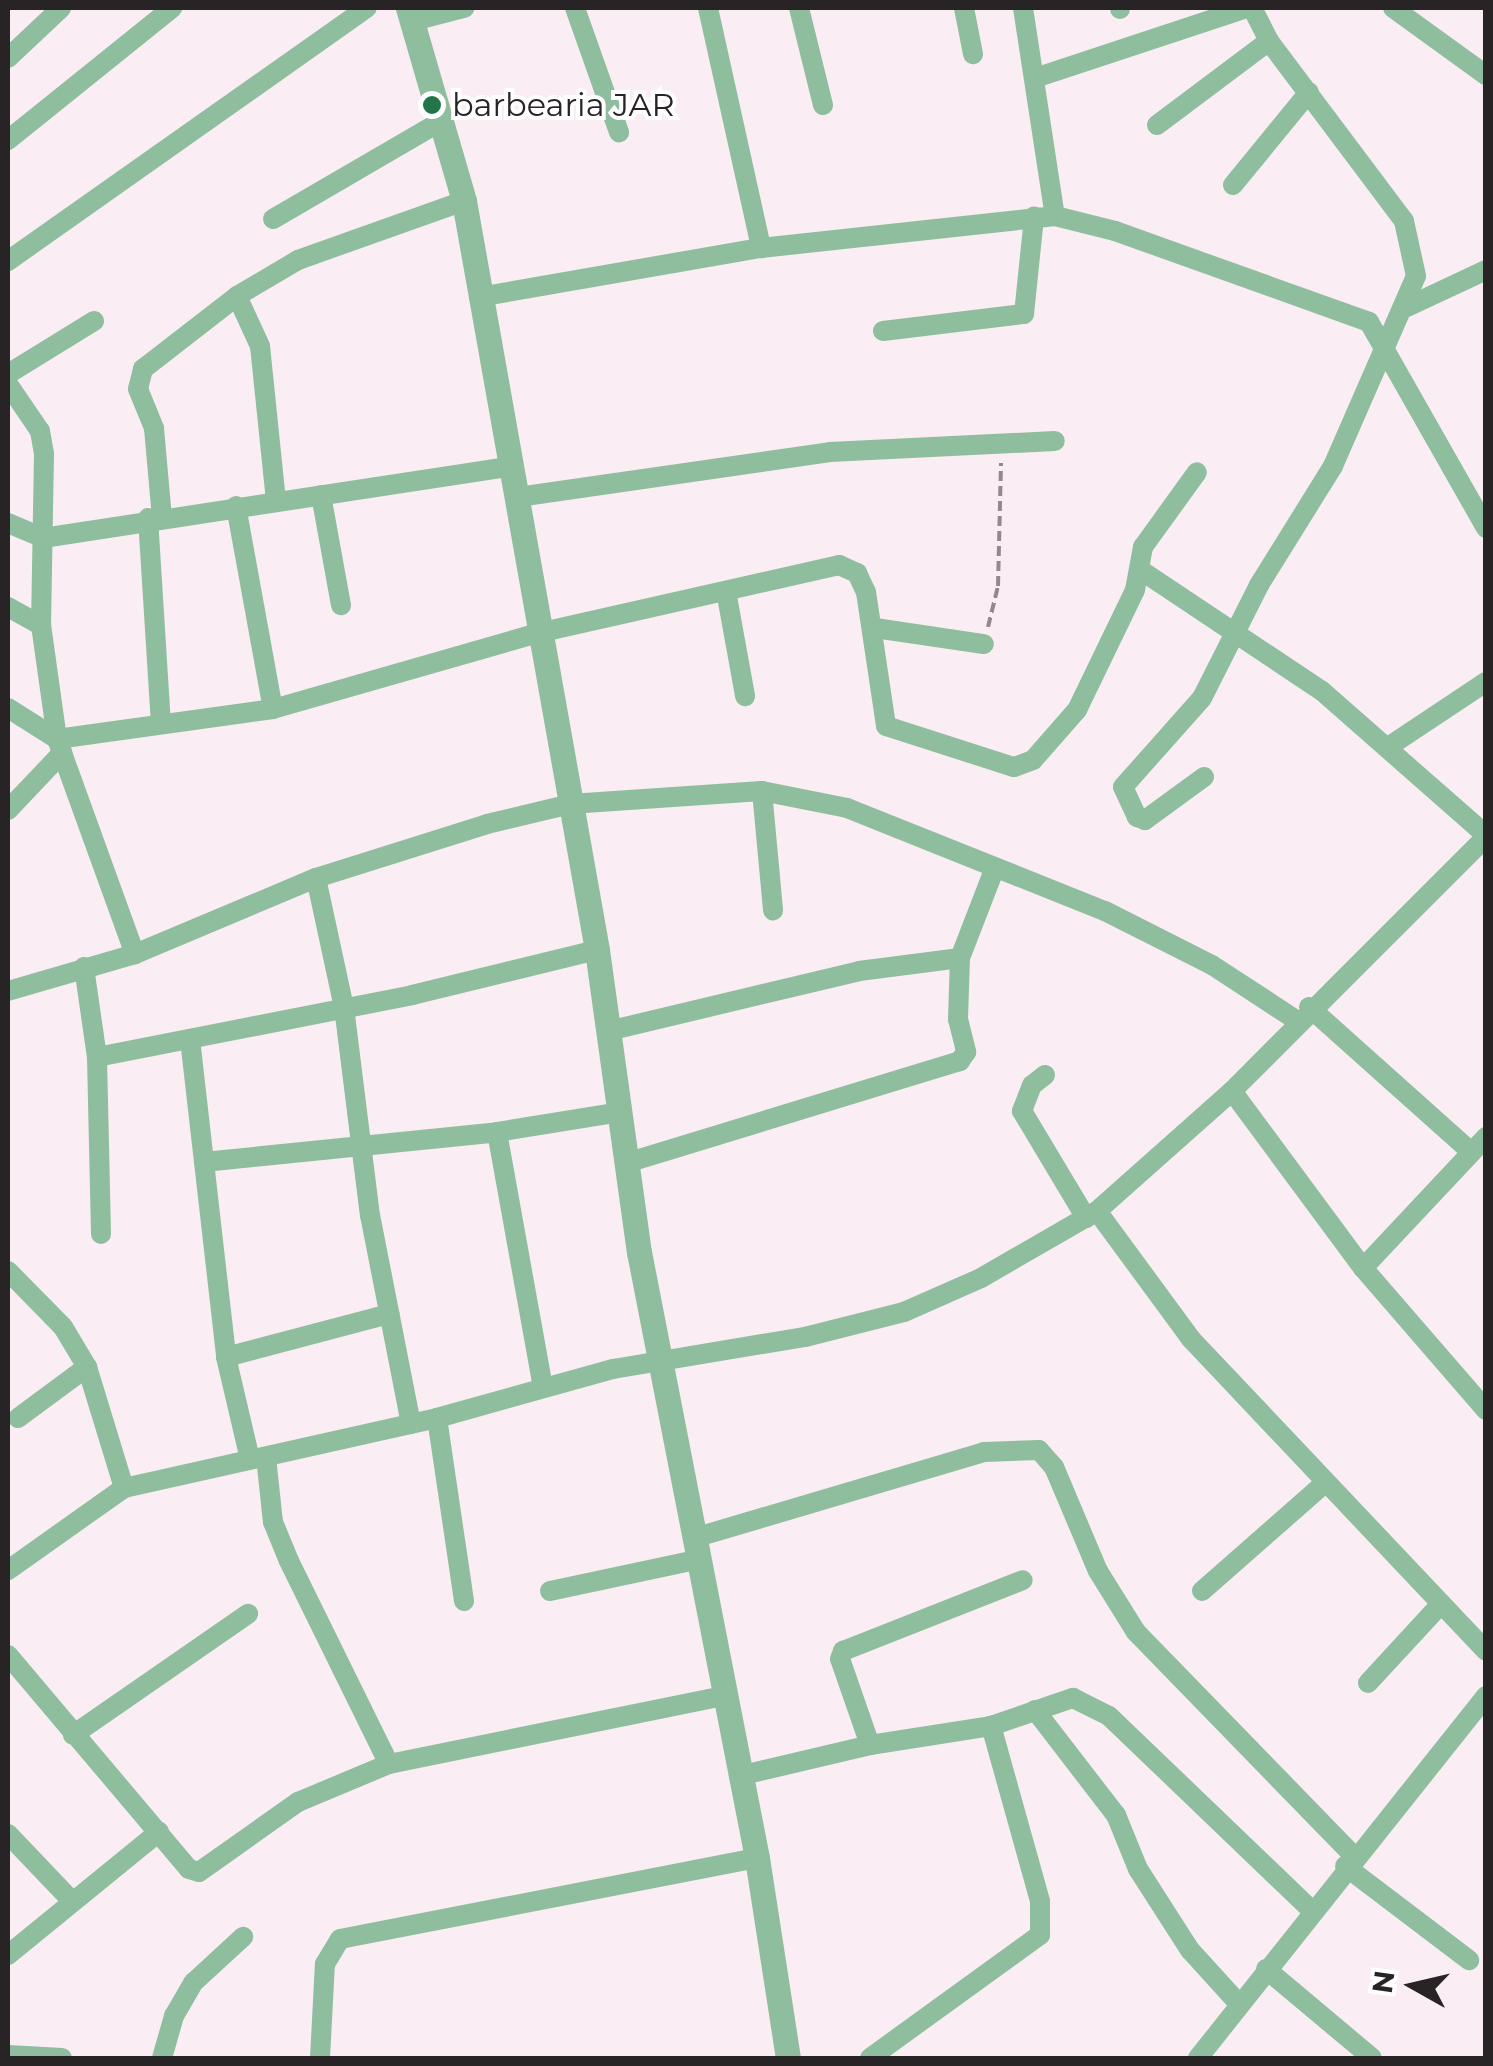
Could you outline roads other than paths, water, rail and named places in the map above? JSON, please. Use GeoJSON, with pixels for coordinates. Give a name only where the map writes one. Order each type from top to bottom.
{"type":"FeatureCollection","features":[{"type":"Feature","properties":{"kind":"street"},"geometry":{"type":"LineString","coordinates":[[8,58],[61,8]]}},
{"type":"Feature","properties":{"kind":"street"},"geometry":{"type":"LineString","coordinates":[[8,140],[172,8]]}},
{"type":"Feature","properties":{"kind":"street"},"geometry":{"type":"LineString","coordinates":[[8,261],[366,8]]}},
{"type":"Feature","properties":{"kind":"street"},"geometry":{"type":"LineString","coordinates":[[464,8],[410,14],[464,200],[597,950],[659,1359],[722,1696],[758,1858],[788,2058]]}},
{"type":"Feature","properties":{"kind":"street"},"geometry":{"type":"LineString","coordinates":[[575,8],[619,132]]}},
{"type":"Feature","properties":{"kind":"street"},"geometry":{"type":"LineString","coordinates":[[708,8],[760,248]]}},
{"type":"Feature","properties":{"kind":"street"},"geometry":{"type":"LineString","coordinates":[[799,8],[823,105]]}},
{"type":"Feature","properties":{"kind":"street"},"geometry":{"type":"LineString","coordinates":[[964,8],[973,54]]}},
{"type":"Feature","properties":{"kind":"street"},"geometry":{"type":"LineString","coordinates":[[883,330],[1024,314],[1044,217],[1034,78],[1023,8]]}},
{"type":"Feature","properties":{"kind":"street"},"geometry":{"type":"LineString","coordinates":[[1034,78],[1250,8],[1269,41],[1404,221],[1416,258],[1407,306],[1334,466],[1236,630],[1202,698],[1124,786],[1137,817],[1145,820],[1204,777]]}},
{"type":"Feature","properties":{"kind":"street"},"geometry":{"type":"LineString","coordinates":[[1393,8],[1486,75]]}},
{"type":"Feature","properties":{"kind":"street"},"geometry":{"type":"LineString","coordinates":[[1157,125],[1269,41]]}},
{"type":"Feature","properties":{"kind":"street"},"geometry":{"type":"LineString","coordinates":[[1233,184],[1309,92]]}},
{"type":"Feature","properties":{"kind":"street"},"geometry":{"type":"LineString","coordinates":[[272,219],[443,120]]}},
{"type":"Feature","properties":{"kind":"street"},"geometry":{"type":"LineString","coordinates":[[161,722],[154,428],[137,377],[237,296],[298,260],[464,200]]}},
{"type":"Feature","properties":{"kind":"street"},"geometry":{"type":"LineString","coordinates":[[479,296],[760,248],[1044,217],[1116,231],[1359,316],[1385,349],[1486,528]]}},
{"type":"Feature","properties":{"kind":"street"},"geometry":{"type":"LineString","coordinates":[[1407,306],[1486,270]]}},
{"type":"Feature","properties":{"kind":"street"},"geometry":{"type":"LineString","coordinates":[[237,296],[260,346],[276,502]]}},
{"type":"Feature","properties":{"kind":"street"},"geometry":{"type":"LineString","coordinates":[[8,374],[94,321]]}},
{"type":"Feature","properties":{"kind":"street"},"geometry":{"type":"LineString","coordinates":[[8,384],[40,432],[40,625],[60,746],[135,954]]}},
{"type":"Feature","properties":{"kind":"street"},"geometry":{"type":"LineString","coordinates":[[518,496],[830,452],[1055,441]]}},
{"type":"Feature","properties":{"kind":"street"},"geometry":{"type":"LineString","coordinates":[[8,523],[43,538],[511,466]]}},
{"type":"Feature","properties":{"kind":"street"},"geometry":{"type":"LineString","coordinates":[[8,810],[60,746],[161,722],[273,708],[538,633],[726,592],[828,565],[851,567],[866,592],[886,726],[1014,766],[1034,760],[1077,710],[1142,570],[1143,547],[1197,472]]}},
{"type":"Feature","properties":{"kind":"street"},"geometry":{"type":"LineString","coordinates":[[320,494],[341,605]]}},
{"type":"Feature","properties":{"kind":"street"},"geometry":{"type":"LineString","coordinates":[[236,506],[273,708]]}},
{"type":"Feature","properties":{"kind":"street"},"geometry":{"type":"LineString","coordinates":[[8,1570],[124,1488],[437,1418],[659,1359],[805,1337],[904,1312],[981,1278],[1092,1215],[1232,1091],[1302,1014],[1486,836],[1388,747],[1236,630],[1142,570]]}},
{"type":"Feature","properties":{"kind":"street"},"geometry":{"type":"LineString","coordinates":[[726,592],[746,696]]}},
{"type":"Feature","properties":{"kind":"street"},"geometry":{"type":"LineString","coordinates":[[8,607],[40,625]]}},
{"type":"Feature","properties":{"kind":"street"},"geometry":{"type":"LineString","coordinates":[[874,628],[984,644]]}},
{"type":"Feature","properties":{"kind":"street"},"geometry":{"type":"LineString","coordinates":[[1388,747],[1486,682]]}},
{"type":"Feature","properties":{"kind":"street"},"geometry":{"type":"LineString","coordinates":[[8,708],[60,746]]}},
{"type":"Feature","properties":{"kind":"street"},"geometry":{"type":"LineString","coordinates":[[762,791],[773,910]]}},
{"type":"Feature","properties":{"kind":"street"},"geometry":{"type":"LineString","coordinates":[[8,991],[135,954],[316,878],[570,804],[762,791],[846,808],[1105,912],[1212,966],[1302,1014],[1478,1144],[1363,1268]]}},
{"type":"Feature","properties":{"kind":"street"},"geometry":{"type":"LineString","coordinates":[[628,1162],[960,1061],[966,1052],[957,995],[960,958],[994,870]]}},
{"type":"Feature","properties":{"kind":"street"},"geometry":{"type":"LineString","coordinates":[[316,878],[344,1007],[359,1145],[412,1424]]}},
{"type":"Feature","properties":{"kind":"street"},"geometry":{"type":"LineString","coordinates":[[97,1056],[344,1007],[597,950]]}},
{"type":"Feature","properties":{"kind":"street"},"geometry":{"type":"LineString","coordinates":[[608,1030],[859,971],[960,958]]}},
{"type":"Feature","properties":{"kind":"street"},"geometry":{"type":"LineString","coordinates":[[84,967],[97,1056],[101,1234]]}},
{"type":"Feature","properties":{"kind":"street"},"geometry":{"type":"LineString","coordinates":[[190,1038],[226,1357],[258,1458],[273,1522],[288,1561],[389,1764]]}},
{"type":"Feature","properties":{"kind":"street"},"geometry":{"type":"LineString","coordinates":[[1045,1075],[1032,1085],[1022,1110],[1092,1215],[1190,1339],[1486,1651]]}},
{"type":"Feature","properties":{"kind":"street"},"geometry":{"type":"LineString","coordinates":[[1232,1091],[1363,1268],[1486,1410]]}},
{"type":"Feature","properties":{"kind":"street"},"geometry":{"type":"LineString","coordinates":[[204,1162],[496,1132],[620,1112]]}},
{"type":"Feature","properties":{"kind":"street"},"geometry":{"type":"LineString","coordinates":[[496,1132],[542,1388]]}},
{"type":"Feature","properties":{"kind":"street"},"geometry":{"type":"LineString","coordinates":[[8,1271],[63,1328],[87,1367],[124,1488]]}},
{"type":"Feature","properties":{"kind":"street"},"geometry":{"type":"LineString","coordinates":[[226,1357],[389,1314]]}},
{"type":"Feature","properties":{"kind":"street"},"geometry":{"type":"LineString","coordinates":[[18,1418],[87,1367]]}},
{"type":"Feature","properties":{"kind":"street"},"geometry":{"type":"LineString","coordinates":[[437,1418],[464,1601]]}},
{"type":"Feature","properties":{"kind":"street"},"geometry":{"type":"LineString","coordinates":[[550,1591],[695,1549],[984,1452],[1039,1450],[1054,1467],[1098,1571],[1136,1632],[1350,1861],[1469,1960]]}},
{"type":"Feature","properties":{"kind":"street"},"geometry":{"type":"LineString","coordinates":[[1202,1592],[1326,1482]]}},
{"type":"Feature","properties":{"kind":"street"},"geometry":{"type":"LineString","coordinates":[[870,1745],[840,1659],[843,1651],[1023,1580]]}},
{"type":"Feature","properties":{"kind":"street"},"geometry":{"type":"LineString","coordinates":[[1368,1683],[1441,1604]]}},
{"type":"Feature","properties":{"kind":"street"},"geometry":{"type":"LineString","coordinates":[[73,1735],[248,1614]]}},
{"type":"Feature","properties":{"kind":"street"},"geometry":{"type":"LineString","coordinates":[[8,1655],[189,1869],[200,1872],[298,1802],[389,1764],[722,1696]]}},
{"type":"Feature","properties":{"kind":"street"},"geometry":{"type":"LineString","coordinates":[[739,1776],[870,1745],[990,1726],[1073,1698],[1108,1716],[1310,1909]]}},
{"type":"Feature","properties":{"kind":"street"},"geometry":{"type":"LineString","coordinates":[[1198,2058],[1310,1909],[1485,1698]]}},
{"type":"Feature","properties":{"kind":"street"},"geometry":{"type":"LineString","coordinates":[[1035,1710],[1043,1728],[1116,1815],[1138,1869],[1190,1950],[1240,2005]]}},
{"type":"Feature","properties":{"kind":"street"},"geometry":{"type":"LineString","coordinates":[[870,2058],[1040,1934],[1040,1901],[990,1726]]}},
{"type":"Feature","properties":{"kind":"street"},"geometry":{"type":"LineString","coordinates":[[8,1955],[159,1832]]}},
{"type":"Feature","properties":{"kind":"street"},"geometry":{"type":"LineString","coordinates":[[8,1834],[71,1900]]}},
{"type":"Feature","properties":{"kind":"street"},"geometry":{"type":"LineString","coordinates":[[320,2058],[325,1964],[340,1939],[758,1858]]}},
{"type":"Feature","properties":{"kind":"street"},"geometry":{"type":"LineString","coordinates":[[162,2058],[174,2016],[194,1982],[243,1937]]}},
{"type":"Feature","properties":{"kind":"street"},"geometry":{"type":"LineString","coordinates":[[1266,1969],[1372,2058]]}},
{"type":"Feature","properties":{"kind":"street"},"geometry":{"type":"LineString","coordinates":[[8,2054],[62,2058]]}},
{"type":"Feature","properties":{"kind":"place","name":"barbearia JAR"},"geometry":{"type":"Point","coordinates":[432,105]}}]}
